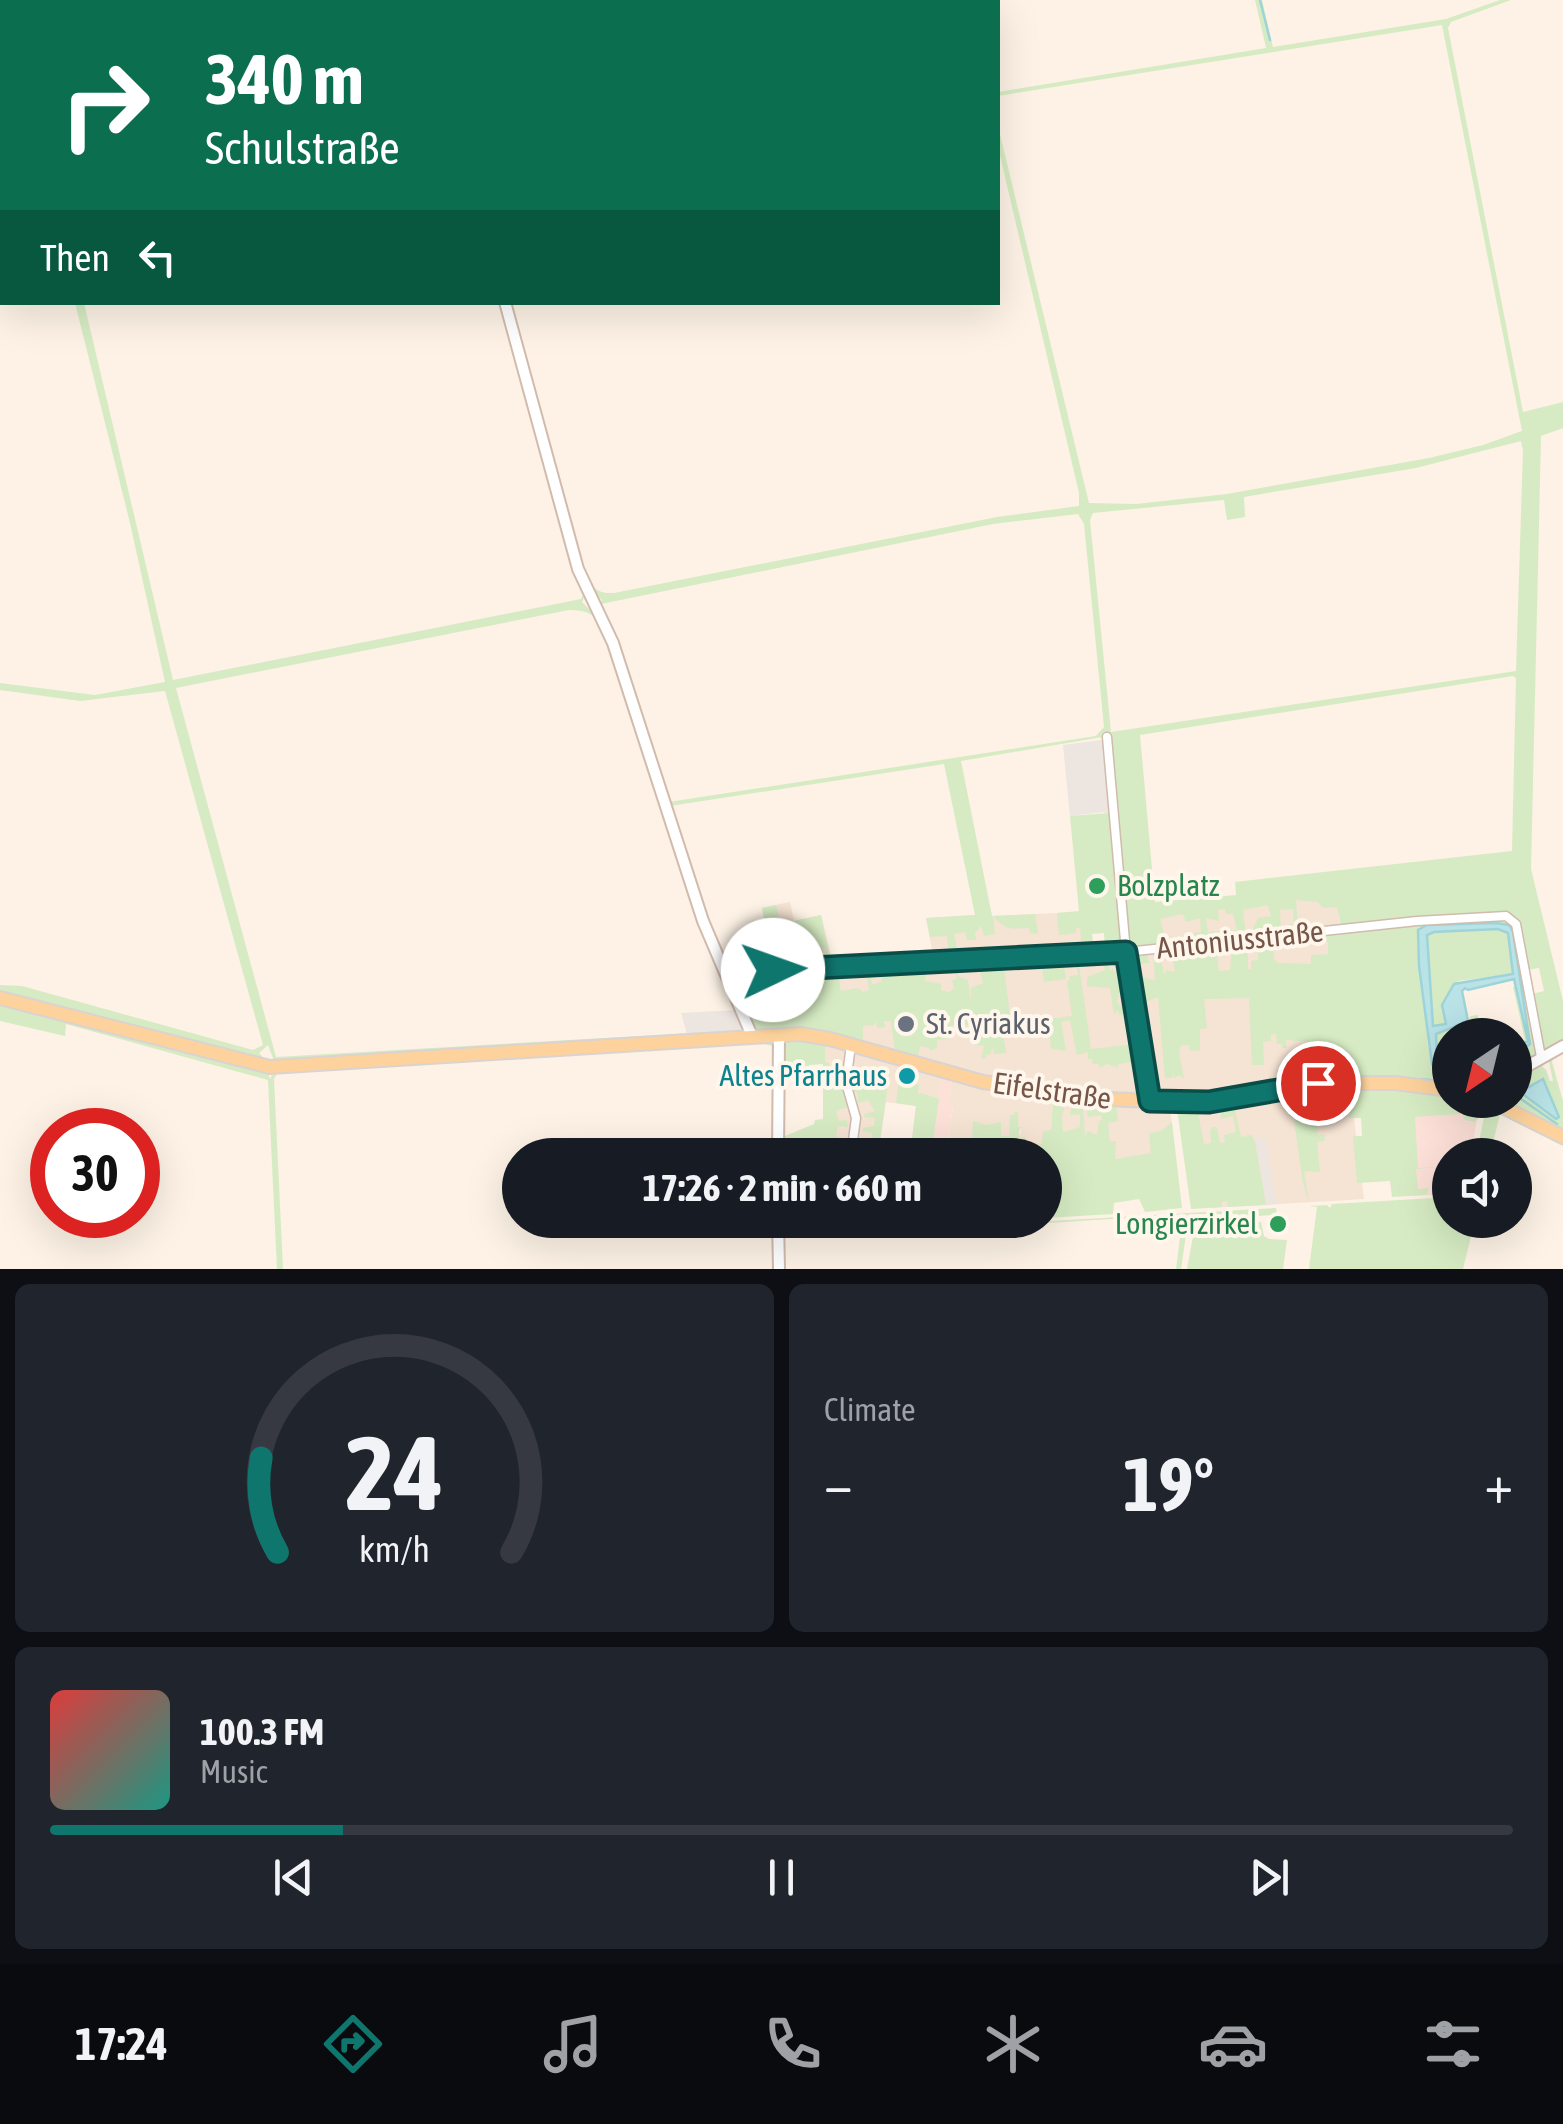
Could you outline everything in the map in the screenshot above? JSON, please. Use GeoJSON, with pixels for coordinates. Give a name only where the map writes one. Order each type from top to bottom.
{"type":"FeatureCollection","features":[{"type":"Feature","properties":{"kind":"main road","name":"Eifelstraße"},"geometry":{"type":"LineString","coordinates":[[0,998],[270,1067],[806,1034],[1004,1086],[1108,1100],[1209,1102],[1318,1083],[1395,1083],[1432,1088]]}},
{"type":"Feature","properties":{"kind":"main road"},"geometry":{"type":"LineString","coordinates":[[1525,1118],[1563,1137]]}},
{"type":"Feature","properties":{"kind":"street"},"geometry":{"type":"LineString","coordinates":[[506,305],[578,569],[612,642],[699,909],[752,1036]]}},
{"type":"Feature","properties":{"kind":"street"},"geometry":{"type":"LineString","coordinates":[[1107,738],[1126,952],[1150,1101]]}},
{"type":"Feature","properties":{"kind":"street","name":"Antoniusstraße"},"geometry":{"type":"LineString","coordinates":[[726,975],[1126,952],[1417,921],[1506,916],[1514,920],[1541,1057]]}},
{"type":"Feature","properties":{"kind":"street"},"geometry":{"type":"LineString","coordinates":[[778,1035],[778,1138]]}},
{"type":"Feature","properties":{"kind":"street"},"geometry":{"type":"LineString","coordinates":[[851,1045],[846,1083],[856,1118],[854,1138]]}},
{"type":"Feature","properties":{"kind":"street"},"geometry":{"type":"LineString","coordinates":[[1532,1063],[1563,1046]]}},
{"type":"Feature","properties":{"kind":"street"},"geometry":{"type":"LineString","coordinates":[[778,1238],[779,1269]]}},
{"type":"Feature","properties":{"kind":"shaded area"},"geometry":{"type":"Polygon","coordinates":[[[1102,740],[1112,818],[1104,812],[1070,816],[1063,745],[1102,740]]]}},
{"type":"Feature","properties":{"kind":"shaded area"},"geometry":{"type":"Polygon","coordinates":[[[1336,886],[1340,925],[1330,927],[1364,1199],[1210,1208],[1196,1099],[1169,1099],[1175,1151],[1115,1159],[1062,1146],[1053,1098],[1050,1138],[1020,1138],[1021,1127],[1010,1121],[1010,1138],[992,1138],[974,1121],[972,1138],[948,1138],[952,1080],[942,1078],[933,1138],[912,1138],[916,1106],[886,1102],[881,1138],[825,1138],[825,1044],[843,1049],[847,1036],[838,969],[813,1029],[756,1029],[740,933],[766,927],[762,908],[790,902],[794,921],[821,915],[833,965],[934,960],[926,918],[975,915],[974,907],[990,906],[992,916],[1079,912],[1083,950],[1129,950],[1156,906],[1237,897],[1236,887],[1336,886]]]}},
{"type":"Feature","properties":{"kind":"shaded area"},"geometry":{"type":"Polygon","coordinates":[[[737,1010],[745,1030],[687,1034],[681,1013],[737,1010]]]}},
{"type":"Feature","properties":{"kind":"shaded area"},"geometry":{"type":"Polygon","coordinates":[[[942,1077],[952,1080],[948,1105],[953,1106],[948,1138],[933,1138],[942,1077]]]}},
{"type":"Feature","properties":{"kind":"shaded area"},"geometry":{"type":"Polygon","coordinates":[[[1407,1091],[1432,1096],[1432,1118],[1477,1118],[1474,1138],[1432,1138],[1432,1195],[1413,1196],[1407,1091]]]}},
{"type":"Feature","properties":{"kind":"shaded area"},"geometry":{"type":"Polygon","coordinates":[[[1265,1136],[1277,1204],[1266,1205],[1255,1139],[1265,1136]]]}},
{"type":"Feature","properties":{"kind":"green space"},"geometry":{"type":"Polygon","coordinates":[[[1255,0],[1262,0],[1273,47],[1446,19],[1500,0],[1511,0],[1451,22],[1448,28],[1523,412],[1563,402],[1563,428],[1541,436],[1531,869],[1563,1001],[1563,1043],[1543,1050],[1532,994],[1544,991],[1539,968],[1527,970],[1512,917],[1341,926],[1337,907],[1323,908],[1318,902],[1296,900],[1298,930],[1286,931],[1286,925],[1294,924],[1293,909],[1280,910],[1281,931],[1250,935],[1258,918],[1271,916],[1268,905],[1243,910],[1246,935],[1228,937],[1227,931],[1237,930],[1233,914],[1226,914],[1225,909],[1218,910],[1219,921],[1206,918],[1208,932],[1221,931],[1221,938],[1192,940],[1187,934],[1201,932],[1200,918],[1186,922],[1183,914],[1160,919],[1167,944],[1133,950],[1129,947],[1108,736],[961,761],[992,916],[1035,914],[1038,934],[1030,933],[1029,928],[1005,926],[993,916],[995,934],[984,936],[981,926],[975,933],[976,940],[967,940],[965,932],[954,934],[959,957],[940,958],[949,954],[947,936],[930,937],[926,918],[975,915],[944,764],[670,806],[708,924],[730,968],[748,968],[740,933],[766,927],[762,908],[776,905],[787,953],[779,953],[776,945],[752,946],[745,950],[749,955],[748,969],[728,970],[705,921],[599,605],[602,600],[587,586],[584,572],[595,588],[614,593],[997,517],[1079,506],[1000,156],[1000,134],[1089,503],[1136,504],[1227,494],[1429,458],[1522,431],[1442,25],[1000,96],[1000,92],[1266,48],[1255,0]],[[1521,441],[1416,468],[1244,497],[1245,517],[1227,520],[1224,500],[1093,513],[1090,520],[1111,732],[1516,671],[1521,441]],[[1078,514],[993,524],[601,604],[669,802],[1096,736],[1104,727],[1084,524],[1078,514]],[[1516,678],[1140,735],[1155,902],[1236,895],[1235,882],[1512,851],[1516,678]]]}},
{"type":"Feature","properties":{"kind":"green space"},"geometry":{"type":"Polygon","coordinates":[[[76,305],[84,305],[173,680],[581,599],[502,305],[585,595],[582,602],[601,621],[738,1013],[705,940],[610,647],[592,615],[569,610],[176,688],[276,1057],[746,1027],[744,1032],[274,1061],[268,1045],[259,1053],[265,1060],[0,995],[0,985],[22,986],[253,1050],[263,1045],[165,691],[80,701],[0,690],[0,683],[95,695],[165,682],[76,305]]]}},
{"type":"Feature","properties":{"kind":"green space"},"geometry":{"type":"Polygon","coordinates":[[[1109,813],[1123,948],[1105,950],[1104,933],[1092,934],[1094,950],[1082,951],[1080,928],[1076,928],[1076,933],[1059,935],[1057,913],[1079,911],[1070,816],[1109,813]]]}},
{"type":"Feature","properties":{"kind":"green space"},"geometry":{"type":"Polygon","coordinates":[[[821,915],[830,958],[825,948],[818,949],[817,964],[809,964],[805,958],[813,956],[810,945],[798,938],[794,921],[821,915]]]}},
{"type":"Feature","properties":{"kind":"green space"},"geometry":{"type":"Polygon","coordinates":[[[1505,918],[1515,926],[1531,1018],[1520,1018],[1513,987],[1520,985],[1511,927],[1427,925],[1418,935],[1428,1047],[1432,1053],[1429,1082],[1335,1079],[1334,1049],[1314,1050],[1313,1042],[1286,1040],[1287,1048],[1282,1048],[1282,1044],[1277,1044],[1276,1034],[1271,1034],[1271,1041],[1263,1042],[1264,1065],[1252,1065],[1249,998],[1204,999],[1207,1028],[1200,1029],[1200,1050],[1190,1051],[1189,1045],[1181,1045],[1184,1079],[1179,1075],[1174,1078],[1173,1074],[1172,1078],[1165,1078],[1158,997],[1138,1005],[1131,960],[1134,954],[1147,952],[1149,963],[1140,964],[1140,958],[1135,959],[1137,976],[1155,980],[1153,952],[1160,951],[1164,974],[1167,970],[1175,972],[1176,949],[1216,945],[1219,971],[1230,970],[1235,943],[1248,942],[1251,970],[1251,961],[1258,960],[1255,941],[1273,940],[1274,959],[1278,963],[1311,964],[1311,955],[1328,954],[1328,942],[1323,941],[1322,935],[1331,931],[1505,918]]]}},
{"type":"Feature","properties":{"kind":"green space"},"geometry":{"type":"Polygon","coordinates":[[[1498,929],[1508,933],[1512,974],[1458,981],[1445,1002],[1446,1018],[1432,1018],[1427,935],[1498,929]]]}},
{"type":"Feature","properties":{"kind":"green space"},"geometry":{"type":"Polygon","coordinates":[[[1107,955],[1110,972],[1113,968],[1114,972],[1120,970],[1121,962],[1115,955],[1123,958],[1129,995],[1119,993],[1117,1002],[1121,1007],[1130,1005],[1131,1013],[1119,1015],[1118,1010],[1114,1014],[1110,988],[1087,986],[1087,977],[1105,970],[1099,956],[1107,955]]]}},
{"type":"Feature","properties":{"kind":"green space"},"geometry":{"type":"Polygon","coordinates":[[[1071,957],[1078,957],[1091,1049],[1137,1044],[1140,1061],[1118,1064],[1118,1068],[1107,1064],[1099,1068],[1099,1064],[1088,1059],[1088,1052],[1077,1055],[1070,1020],[1061,1022],[1066,1051],[1051,1049],[1048,1019],[1072,1016],[1067,981],[1069,976],[1078,975],[1076,963],[1070,963],[1071,957]]]}},
{"type":"Feature","properties":{"kind":"green space"},"geometry":{"type":"Polygon","coordinates":[[[1063,958],[1066,979],[1044,982],[1041,959],[1063,958]]]}},
{"type":"Feature","properties":{"kind":"green space"},"geometry":{"type":"Polygon","coordinates":[[[1003,961],[1010,1015],[1020,1035],[1011,1036],[1009,1023],[1002,1024],[1006,1053],[994,1054],[992,1046],[991,1054],[981,1059],[984,1046],[976,1045],[973,1025],[965,1025],[960,1013],[954,1019],[957,1023],[950,1027],[951,1038],[937,1040],[937,1048],[930,1051],[920,1046],[918,1056],[926,1058],[925,1062],[895,1051],[891,1021],[884,1021],[885,1027],[877,1028],[876,1020],[874,1025],[863,1026],[863,1045],[783,1028],[760,1032],[752,1025],[731,979],[766,975],[756,979],[757,988],[774,986],[776,993],[787,991],[785,978],[780,978],[778,972],[789,972],[793,998],[800,997],[799,989],[807,987],[805,971],[838,969],[841,991],[858,988],[863,992],[869,990],[867,974],[870,973],[872,985],[882,981],[880,973],[873,974],[872,967],[927,965],[925,981],[941,984],[941,990],[949,992],[954,988],[952,980],[957,979],[952,963],[965,963],[966,971],[957,968],[958,976],[968,980],[971,1002],[971,988],[983,983],[980,971],[973,972],[973,962],[1003,961]]]}},
{"type":"Feature","properties":{"kind":"green space"},"geometry":{"type":"Polygon","coordinates":[[[0,1002],[268,1072],[270,1079],[273,1073],[768,1040],[776,1047],[774,1051],[772,1046],[758,1042],[277,1074],[274,1079],[283,1269],[277,1269],[268,1080],[66,1024],[65,1036],[0,1021],[0,1002]]]}},
{"type":"Feature","properties":{"kind":"green space"},"geometry":{"type":"Polygon","coordinates":[[[1532,1024],[1537,1053],[1532,1057],[1532,1024]]]}},
{"type":"Feature","properties":{"kind":"green space"},"geometry":{"type":"Polygon","coordinates":[[[783,1040],[825,1044],[829,1072],[842,1072],[845,1063],[842,1088],[848,1107],[836,1111],[839,1121],[847,1120],[848,1127],[838,1126],[836,1136],[840,1138],[780,1138],[823,1119],[823,1064],[809,1065],[813,1076],[796,1074],[780,1055],[783,1040]]]}},
{"type":"Feature","properties":{"kind":"green space"},"geometry":{"type":"Polygon","coordinates":[[[1554,1056],[1552,1062],[1563,1101],[1563,1132],[1532,1116],[1532,1100],[1559,1116],[1543,1079],[1532,1085],[1532,1067],[1539,1063],[1553,1081],[1549,1061],[1554,1056]]]}},
{"type":"Feature","properties":{"kind":"green space"},"geometry":{"type":"Polygon","coordinates":[[[851,1068],[853,1078],[865,1080],[867,1070],[870,1071],[872,1084],[884,1085],[889,1076],[880,1138],[872,1138],[872,1133],[863,1131],[874,1126],[875,1118],[864,1117],[865,1114],[875,1111],[868,1100],[858,1103],[857,1093],[852,1091],[851,1068]]]}},
{"type":"Feature","properties":{"kind":"green space"},"geometry":{"type":"Polygon","coordinates":[[[899,1080],[919,1085],[918,1095],[939,1099],[933,1138],[912,1138],[916,1106],[896,1103],[899,1080]]]}},
{"type":"Feature","properties":{"kind":"green space"},"geometry":{"type":"Polygon","coordinates":[[[1342,1087],[1432,1092],[1432,1116],[1415,1117],[1418,1168],[1432,1167],[1416,1169],[1418,1189],[1429,1188],[1426,1195],[1392,1197],[1390,1181],[1357,1183],[1353,1136],[1362,1136],[1361,1118],[1349,1118],[1342,1087]]]}},
{"type":"Feature","properties":{"kind":"green space"},"geometry":{"type":"Polygon","coordinates":[[[1053,1098],[1067,1100],[1063,1132],[1080,1127],[1080,1114],[1070,1115],[1072,1101],[1083,1104],[1085,1136],[1088,1131],[1097,1135],[1102,1120],[1101,1115],[1087,1117],[1088,1105],[1116,1105],[1118,1121],[1108,1123],[1110,1141],[1116,1141],[1115,1159],[1151,1153],[1149,1133],[1161,1131],[1172,1122],[1182,1208],[1145,1212],[1139,1199],[1114,1203],[1113,1214],[1062,1217],[1062,1138],[1042,1138],[1043,1131],[1051,1130],[1053,1098]]]}},
{"type":"Feature","properties":{"kind":"green space"},"geometry":{"type":"Polygon","coordinates":[[[1234,1106],[1241,1137],[1251,1135],[1255,1142],[1266,1205],[1228,1207],[1227,1201],[1222,1202],[1222,1207],[1191,1209],[1177,1109],[1197,1108],[1204,1144],[1211,1143],[1213,1127],[1217,1127],[1220,1143],[1225,1142],[1224,1135],[1236,1132],[1233,1116],[1220,1119],[1223,1109],[1234,1106]]]}},
{"type":"Feature","properties":{"kind":"green space"},"geometry":{"type":"Polygon","coordinates":[[[1015,1111],[1020,1137],[1025,1137],[972,1138],[973,1121],[986,1125],[1001,1122],[1001,1136],[1009,1136],[1010,1115],[1015,1111]]]}},
{"type":"Feature","properties":{"kind":"green space"},"geometry":{"type":"Polygon","coordinates":[[[1311,1117],[1312,1125],[1317,1125],[1318,1135],[1324,1134],[1325,1141],[1317,1142],[1320,1172],[1304,1171],[1309,1202],[1294,1120],[1311,1117]]]}},
{"type":"Feature","properties":{"kind":"green space"},"geometry":{"type":"Polygon","coordinates":[[[1484,1118],[1499,1118],[1494,1138],[1480,1138],[1484,1118]]]}},
{"type":"Feature","properties":{"kind":"green space"},"geometry":{"type":"Polygon","coordinates":[[[1508,1118],[1516,1118],[1563,1141],[1563,1146],[1508,1118]]]}},
{"type":"Feature","properties":{"kind":"green space"},"geometry":{"type":"Polygon","coordinates":[[[1432,1198],[1432,1238],[1471,1238],[1463,1269],[1309,1269],[1317,1207],[1309,1206],[1330,1208],[1332,1204],[1432,1198]]]}},
{"type":"Feature","properties":{"kind":"green space"},"geometry":{"type":"Polygon","coordinates":[[[1276,1208],[1277,1215],[1286,1220],[1279,1232],[1269,1227],[1273,1215],[1188,1221],[1181,1269],[1176,1269],[1182,1222],[1175,1215],[1062,1220],[1276,1208]]]}},
{"type":"Feature","properties":{"kind":"green space"},"geometry":{"type":"Polygon","coordinates":[[[1261,1222],[1264,1236],[1287,1240],[1283,1269],[1187,1269],[1195,1226],[1229,1224],[1237,1230],[1240,1224],[1261,1222]]]}},
{"type":"Feature","properties":{"kind":"water"},"geometry":{"type":"Polygon","coordinates":[[[1427,925],[1509,925],[1526,1018],[1523,1018],[1514,979],[1465,988],[1462,991],[1467,1018],[1445,1018],[1442,1005],[1454,984],[1513,974],[1508,933],[1498,929],[1427,935],[1432,1064],[1418,930],[1427,925]]]}},
{"type":"Feature","properties":{"kind":"water"},"geometry":{"type":"Polygon","coordinates":[[[1543,1079],[1559,1117],[1556,1119],[1532,1101],[1532,1085],[1543,1079]]]}},
{"type":"Feature","properties":{"kind":"waterway"},"geometry":{"type":"LineString","coordinates":[[1260,0],[1270,40]]}},
{"type":"Feature","properties":{"kind":"waterway"},"geometry":{"type":"LineString","coordinates":[[1369,1077],[1432,1080]]}},
{"type":"Feature","properties":{"kind":"waterway"},"geometry":{"type":"LineString","coordinates":[[1532,1107],[1557,1124]]}},
{"type":"Feature","properties":{"kind":"place","name":"Bolzplatz"},"geometry":{"type":"Point","coordinates":[1097,886]}},
{"type":"Feature","properties":{"kind":"place","name":"St. Cyriakus"},"geometry":{"type":"Point","coordinates":[906,1024]}},
{"type":"Feature","properties":{"kind":"place","name":"Altes Pfarrhaus"},"geometry":{"type":"Point","coordinates":[907,1076]}},
{"type":"Feature","properties":{"kind":"place","name":"Longierzirkel"},"geometry":{"type":"Point","coordinates":[1278,1224]}},
{"type":"Feature","properties":{"kind":"route"},"geometry":{"type":"LineString","coordinates":[[773,970],[1126,952],[1150,1101],[1209,1102],[1318,1083]]}}]}
